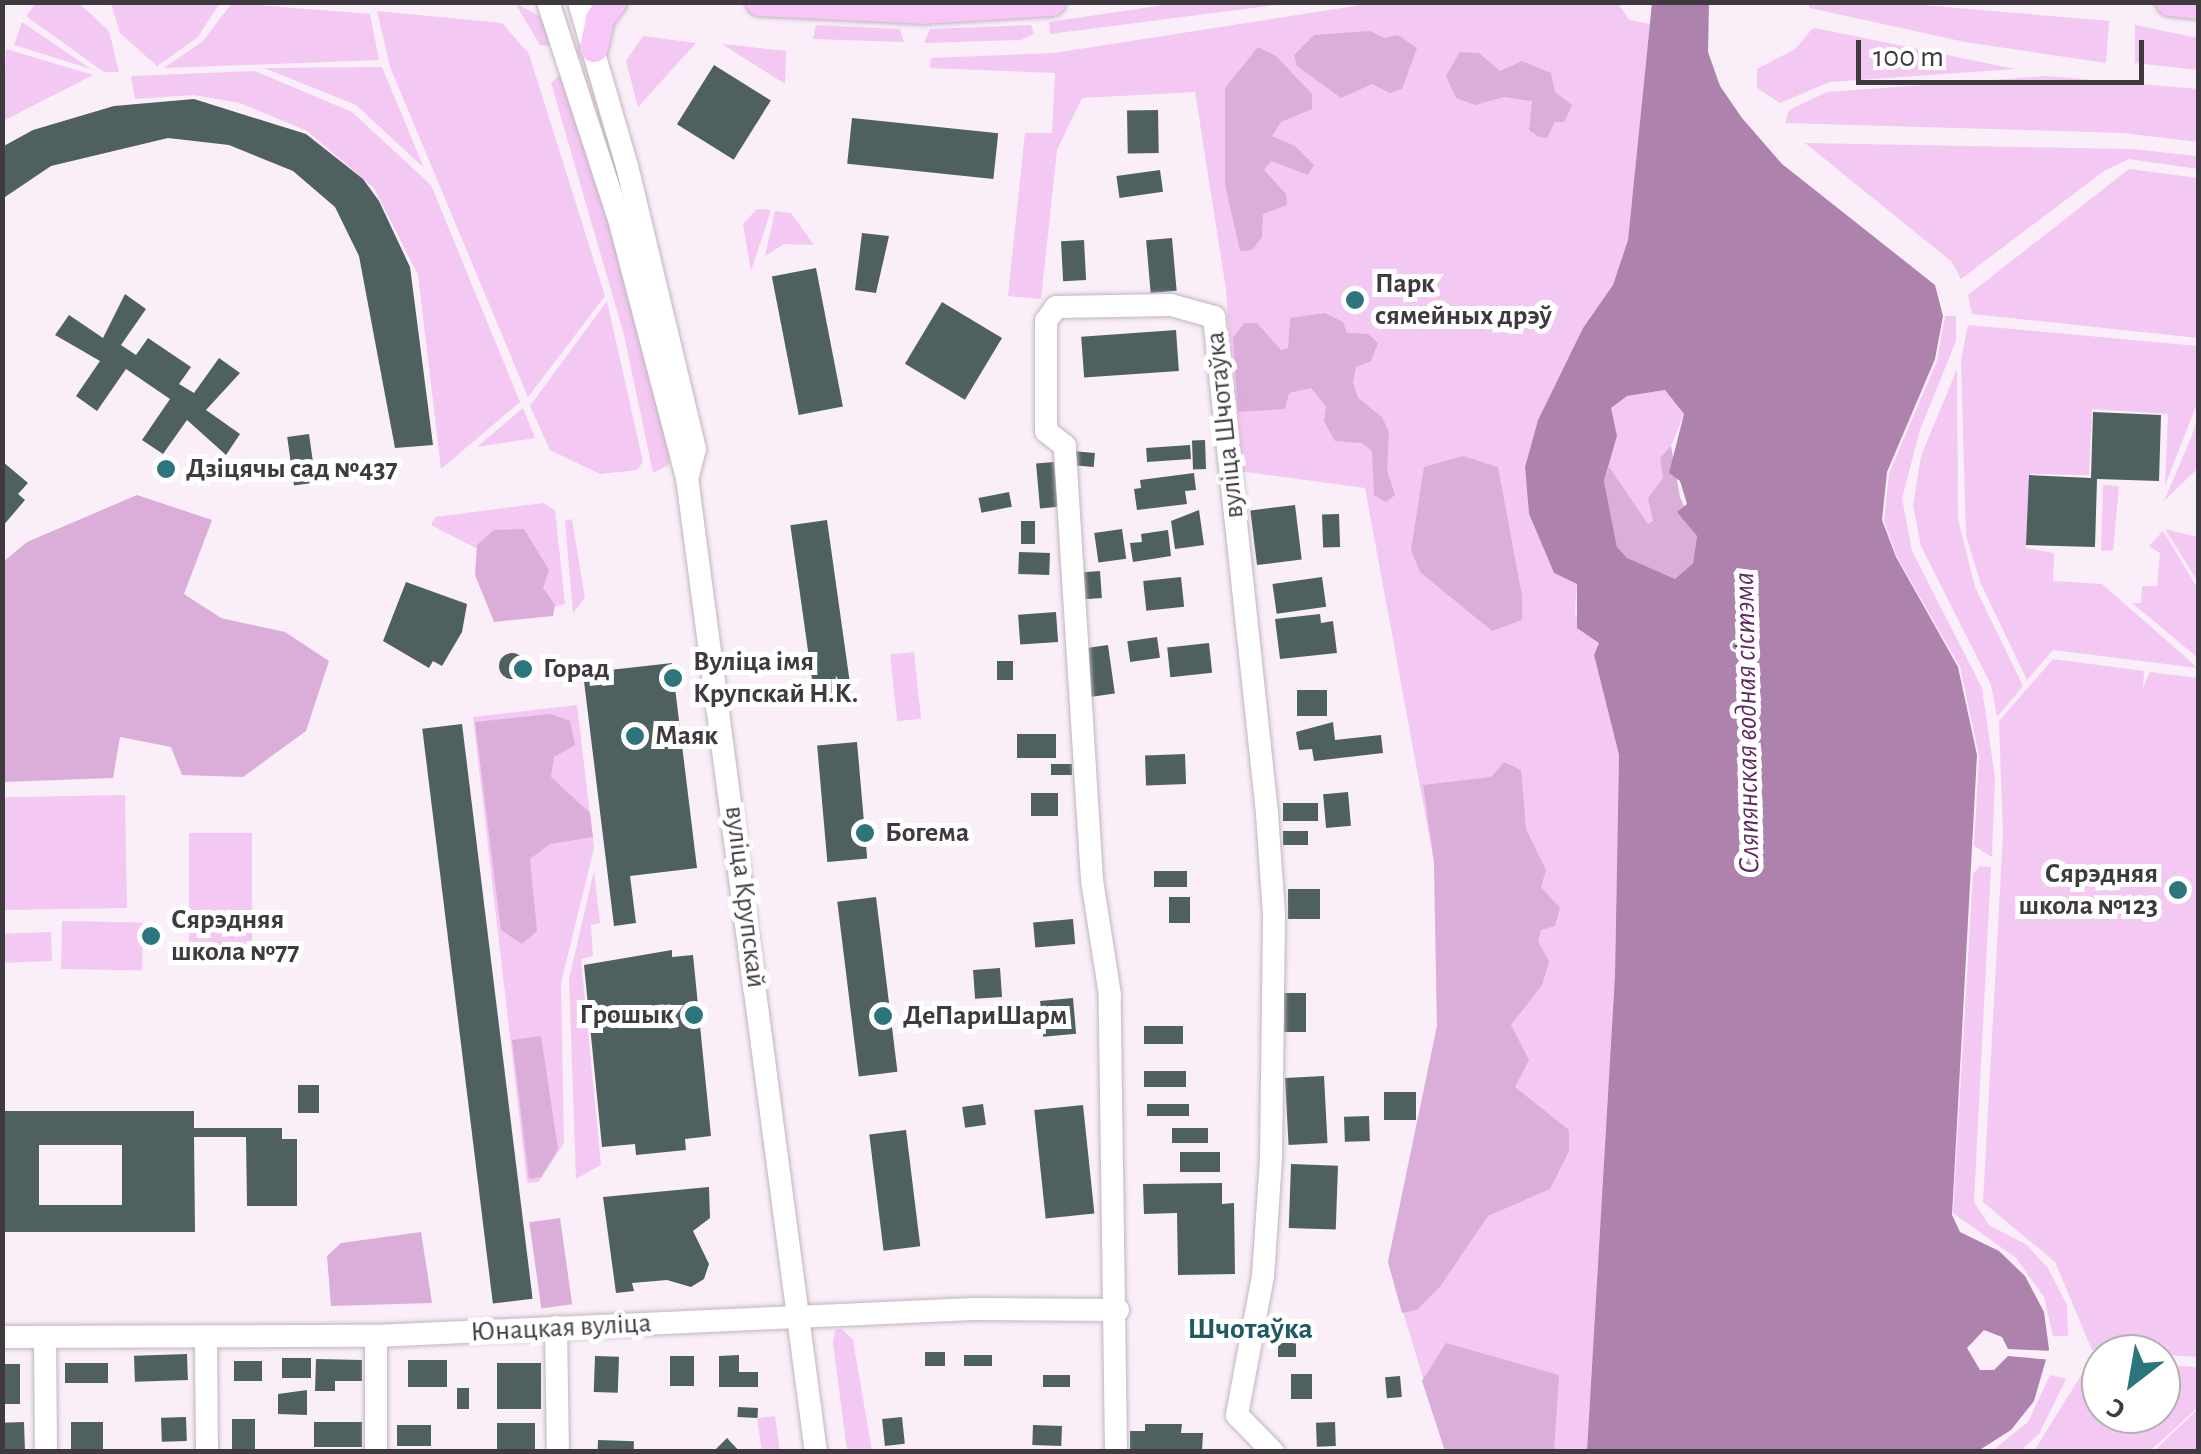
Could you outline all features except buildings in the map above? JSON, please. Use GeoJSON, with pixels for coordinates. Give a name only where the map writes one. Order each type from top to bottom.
{"type":"FeatureCollection","features":[{"type":"Feature","properties":{"kind":"main road"},"geometry":{"type":"LineString","coordinates":[[594,48],[600,19],[614,2]]}},
{"type":"Feature","properties":{"kind":"main road"},"geometry":{"type":"LineString","coordinates":[[760,2],[921,10],[1052,2]]}},
{"type":"Feature","properties":{"kind":"main road"},"geometry":{"type":"LineString","coordinates":[[2170,2],[2198,5]]}},
{"type":"Feature","properties":{"kind":"street","name":"вуліца Крупскай"},"geometry":{"type":"LineString","coordinates":[[548,2],[620,219],[687,478],[816,1452]]}},
{"type":"Feature","properties":{"kind":"street","name":"вуліца Крупскай"},"geometry":{"type":"LineString","coordinates":[[579,2],[695,450],[687,478]]}},
{"type":"Feature","properties":{"kind":"street","name":"вуліца Шчотаўка"},"geometry":{"type":"LineString","coordinates":[[1118,1310],[1110,994],[1092,880],[1065,446],[1046,431],[1046,322],[1056,307],[1171,305],[1214,317],[1267,814],[1274,914],[1271,1159],[1263,1276],[1237,1415],[1273,1452]]}},
{"type":"Feature","properties":{"kind":"street","name":"Юнацкая вуліца"},"geometry":{"type":"LineString","coordinates":[[2,1337],[206,1340],[376,1336],[798,1316],[1118,1310]]}},
{"type":"Feature","properties":{"kind":"street"},"geometry":{"type":"LineString","coordinates":[[1116,1452],[1118,1310]]}},
{"type":"Feature","properties":{"kind":"street"},"geometry":{"type":"LineString","coordinates":[[556,1327],[558,1452]]}},
{"type":"Feature","properties":{"kind":"street"},"geometry":{"type":"LineString","coordinates":[[45,1336],[46,1452]]}},
{"type":"Feature","properties":{"kind":"street"},"geometry":{"type":"LineString","coordinates":[[376,1336],[376,1452]]}},
{"type":"Feature","properties":{"kind":"street"},"geometry":{"type":"LineString","coordinates":[[206,1340],[207,1452]]}},
{"type":"Feature","properties":{"kind":"shaded area"},"geometry":{"type":"Polygon","coordinates":[[[111,2],[220,3],[197,38],[157,66],[120,33],[111,2]]]}},
{"type":"Feature","properties":{"kind":"shaded area"},"geometry":{"type":"Polygon","coordinates":[[[36,3],[79,3],[109,31],[119,72],[104,72],[26,16],[36,3]]]}},
{"type":"Feature","properties":{"kind":"shaded area"},"geometry":{"type":"Polygon","coordinates":[[[232,3],[370,14],[379,60],[164,68],[203,41],[232,3]]]}},
{"type":"Feature","properties":{"kind":"shaded area"},"geometry":{"type":"Polygon","coordinates":[[[515,3],[539,16],[558,47],[540,45],[515,3]]]}},
{"type":"Feature","properties":{"kind":"shaded area"},"geometry":{"type":"Polygon","coordinates":[[[1178,3],[1291,3],[1050,34],[1049,22],[1178,3]]]}},
{"type":"Feature","properties":{"kind":"shaded area"},"geometry":{"type":"Polygon","coordinates":[[[1374,3],[1618,3],[1629,20],[1650,24],[1628,240],[1613,285],[1583,328],[1538,420],[1525,467],[1529,515],[1554,573],[1577,584],[1575,614],[1599,643],[1594,655],[1619,755],[1615,975],[1587,1451],[1445,1451],[1388,1262],[1437,1026],[1434,862],[1365,488],[1238,471],[1226,289],[1195,92],[1082,98],[1057,150],[1041,299],[1008,296],[1025,133],[1052,133],[1055,73],[930,68],[931,58],[1054,53],[1374,3]]]}},
{"type":"Feature","properties":{"kind":"shaded area"},"geometry":{"type":"Polygon","coordinates":[[[1808,3],[1899,3],[2109,21],[2106,63],[1965,42],[1810,8],[1808,3]]]}},
{"type":"Feature","properties":{"kind":"shaded area"},"geometry":{"type":"Polygon","coordinates":[[[377,11],[502,23],[529,54],[605,296],[528,397],[390,67],[377,11]]]}},
{"type":"Feature","properties":{"kind":"shaded area"},"geometry":{"type":"Polygon","coordinates":[[[22,22],[91,69],[14,45],[22,22]]]}},
{"type":"Feature","properties":{"kind":"shaded area"},"geometry":{"type":"Polygon","coordinates":[[[816,25],[900,29],[904,42],[813,39],[816,25]]]}},
{"type":"Feature","properties":{"kind":"shaded area"},"geometry":{"type":"Polygon","coordinates":[[[1031,25],[1034,34],[1021,40],[924,43],[930,29],[1031,25]]]}},
{"type":"Feature","properties":{"kind":"shaded area"},"geometry":{"type":"Polygon","coordinates":[[[2135,25],[2198,38],[2198,70],[2135,63],[2135,25]]]}},
{"type":"Feature","properties":{"kind":"shaded area"},"geometry":{"type":"Polygon","coordinates":[[[1813,28],[2015,69],[1830,82],[1780,103],[1757,88],[1757,69],[1795,49],[1813,28]]]}},
{"type":"Feature","properties":{"kind":"shaded area"},"geometry":{"type":"Polygon","coordinates":[[[1370,31],[1384,38],[1398,35],[1417,48],[1402,89],[1390,93],[1372,84],[1341,98],[1297,66],[1294,55],[1314,35],[1370,31]]]}},
{"type":"Feature","properties":{"kind":"shaded area"},"geometry":{"type":"Polygon","coordinates":[[[643,36],[696,43],[638,107],[626,61],[643,36]]]}},
{"type":"Feature","properties":{"kind":"shaded area"},"geometry":{"type":"Polygon","coordinates":[[[722,44],[786,51],[785,84],[722,44]]]}},
{"type":"Feature","properties":{"kind":"shaded area"},"geometry":{"type":"Polygon","coordinates":[[[1258,47],[1276,56],[1312,94],[1312,109],[1281,122],[1272,136],[1295,146],[1314,165],[1308,175],[1271,161],[1264,170],[1286,194],[1287,205],[1263,214],[1262,237],[1252,250],[1240,251],[1225,185],[1225,88],[1258,47]]]}},
{"type":"Feature","properties":{"kind":"shaded area"},"geometry":{"type":"Polygon","coordinates":[[[6,49],[93,75],[3,121],[6,49]]]}},
{"type":"Feature","properties":{"kind":"shaded area"},"geometry":{"type":"Polygon","coordinates":[[[1460,52],[1479,53],[1500,71],[1522,61],[1551,73],[1555,92],[1572,105],[1564,122],[1555,122],[1547,138],[1539,137],[1529,130],[1532,101],[1504,97],[1475,105],[1456,98],[1446,76],[1460,52]]]}},
{"type":"Feature","properties":{"kind":"shaded area"},"geometry":{"type":"Polygon","coordinates":[[[382,67],[424,168],[356,105],[264,68],[382,67]]]}},
{"type":"Feature","properties":{"kind":"shaded area"},"geometry":{"type":"Polygon","coordinates":[[[566,69],[670,448],[669,465],[653,473],[624,335],[551,83],[566,69]]]}},
{"type":"Feature","properties":{"kind":"shaded area"},"geometry":{"type":"Polygon","coordinates":[[[255,71],[352,112],[431,185],[520,402],[441,469],[418,275],[374,188],[307,131],[240,103],[194,95],[135,99],[131,76],[255,71]]]}},
{"type":"Feature","properties":{"kind":"shaded area"},"geometry":{"type":"Polygon","coordinates":[[[2047,76],[2198,89],[2198,142],[2123,133],[1785,123],[1789,110],[1827,92],[2047,76]]]}},
{"type":"Feature","properties":{"kind":"shaded area"},"geometry":{"type":"Polygon","coordinates":[[[1805,143],[2131,149],[2198,156],[2198,169],[2129,159],[2104,171],[1961,279],[1952,262],[1805,143]]]}},
{"type":"Feature","properties":{"kind":"shaded area"},"geometry":{"type":"Polygon","coordinates":[[[2129,169],[2198,178],[2198,338],[1972,314],[1968,295],[2129,169]]]}},
{"type":"Feature","properties":{"kind":"shaded area"},"geometry":{"type":"Polygon","coordinates":[[[757,209],[771,210],[751,271],[743,224],[757,209]]]}},
{"type":"Feature","properties":{"kind":"shaded area"},"geometry":{"type":"Polygon","coordinates":[[[775,211],[791,213],[814,245],[784,244],[765,256],[775,211]]]}},
{"type":"Feature","properties":{"kind":"shaded area"},"geometry":{"type":"Polygon","coordinates":[[[607,301],[643,462],[637,470],[600,474],[550,450],[530,406],[607,301]]]}},
{"type":"Feature","properties":{"kind":"shaded area"},"geometry":{"type":"Polygon","coordinates":[[[1325,313],[1343,322],[1347,333],[1368,334],[1378,343],[1371,361],[1356,367],[1353,382],[1358,398],[1382,417],[1389,432],[1387,470],[1395,495],[1386,502],[1374,495],[1372,451],[1362,443],[1335,441],[1324,421],[1326,406],[1311,388],[1289,393],[1285,409],[1238,412],[1233,338],[1244,323],[1257,323],[1281,350],[1288,348],[1290,318],[1325,313]]]}},
{"type":"Feature","properties":{"kind":"shaded area"},"geometry":{"type":"Polygon","coordinates":[[[1945,316],[1956,316],[1956,341],[1920,430],[1902,498],[1912,551],[1982,688],[1995,778],[1992,857],[1974,846],[1979,756],[1960,667],[1897,557],[1884,521],[1889,473],[1937,361],[1945,316]]]}},
{"type":"Feature","properties":{"kind":"shaded area"},"geometry":{"type":"Polygon","coordinates":[[[1968,325],[2198,346],[2198,401],[2165,485],[2168,414],[2092,409],[2089,475],[2030,474],[2026,548],[2054,553],[2053,581],[2102,584],[2198,668],[2053,650],[2027,680],[1981,584],[1966,536],[1961,360],[1968,325]]]}},
{"type":"Feature","properties":{"kind":"shaded area"},"geometry":{"type":"Polygon","coordinates":[[[1957,369],[1958,519],[1975,587],[2023,686],[1997,717],[1991,685],[1921,546],[1913,505],[1921,456],[1957,369]]]}},
{"type":"Feature","properties":{"kind":"shaded area"},"geometry":{"type":"Polygon","coordinates":[[[1665,390],[1684,414],[1671,446],[1685,574],[1604,481],[1617,437],[1610,408],[1627,396],[1665,390]]]}},
{"type":"Feature","properties":{"kind":"shaded area"},"geometry":{"type":"Polygon","coordinates":[[[523,408],[535,438],[477,447],[523,408]]]}},
{"type":"Feature","properties":{"kind":"shaded area"},"geometry":{"type":"Polygon","coordinates":[[[2198,417],[2198,468],[2164,501],[2191,438],[2198,417]]]}},
{"type":"Feature","properties":{"kind":"shaded area"},"geometry":{"type":"Polygon","coordinates":[[[1671,446],[1680,497],[1697,536],[1693,563],[1675,579],[1627,559],[1617,547],[1604,481],[1609,467],[1648,524],[1653,521],[1648,498],[1663,478],[1660,458],[1671,446]]]}},
{"type":"Feature","properties":{"kind":"shaded area"},"geometry":{"type":"Polygon","coordinates":[[[1463,456],[1498,467],[1522,596],[1522,620],[1492,631],[1420,572],[1411,550],[1424,467],[1463,456]]]}},
{"type":"Feature","properties":{"kind":"shaded area"},"geometry":{"type":"Polygon","coordinates":[[[2103,485],[2119,486],[2113,550],[2101,551],[2103,485]]]}},
{"type":"Feature","properties":{"kind":"shaded area"},"geometry":{"type":"Polygon","coordinates":[[[137,495],[212,520],[184,594],[221,618],[285,632],[329,661],[306,731],[243,777],[182,775],[171,747],[120,737],[113,778],[3,782],[3,562],[27,542],[137,495]]]}},
{"type":"Feature","properties":{"kind":"shaded area"},"geometry":{"type":"Polygon","coordinates":[[[543,503],[555,510],[565,604],[503,618],[478,549],[431,525],[435,517],[543,503]]]}},
{"type":"Feature","properties":{"kind":"shaded area"},"geometry":{"type":"Polygon","coordinates":[[[572,519],[585,598],[573,613],[565,521],[572,519]]]}},
{"type":"Feature","properties":{"kind":"shaded area"},"geometry":{"type":"Polygon","coordinates":[[[524,529],[549,570],[543,588],[555,605],[553,616],[494,622],[475,575],[477,545],[494,530],[524,529]]]}},
{"type":"Feature","properties":{"kind":"shaded area"},"geometry":{"type":"Polygon","coordinates":[[[2165,529],[2198,537],[2198,582],[2165,529]]]}},
{"type":"Feature","properties":{"kind":"shaded area"},"geometry":{"type":"Polygon","coordinates":[[[2163,531],[2198,589],[2198,658],[2132,603],[2141,603],[2142,586],[2157,586],[2160,553],[2149,546],[2163,531]]]}},
{"type":"Feature","properties":{"kind":"shaded area"},"geometry":{"type":"Polygon","coordinates":[[[914,652],[921,719],[897,721],[890,655],[914,652]]]}},
{"type":"Feature","properties":{"kind":"shaded area"},"geometry":{"type":"Polygon","coordinates":[[[2053,659],[2144,671],[2143,687],[2150,672],[2198,678],[2198,1357],[2181,1356],[2181,1334],[2085,1334],[2055,1262],[1983,1202],[2003,835],[1999,721],[2053,659]]]}},
{"type":"Feature","properties":{"kind":"shaded area"},"geometry":{"type":"Polygon","coordinates":[[[577,705],[594,848],[561,983],[564,1143],[539,1182],[527,1183],[473,717],[577,705]]]}},
{"type":"Feature","properties":{"kind":"shaded area"},"geometry":{"type":"Polygon","coordinates":[[[551,714],[570,721],[575,745],[554,757],[551,777],[590,813],[593,837],[550,844],[530,859],[537,931],[522,944],[501,930],[475,722],[551,714]]]}},
{"type":"Feature","properties":{"kind":"shaded area"},"geometry":{"type":"Polygon","coordinates":[[[1504,762],[1521,770],[1526,829],[1546,870],[1541,887],[1560,908],[1555,926],[1541,930],[1538,941],[1549,962],[1542,985],[1511,1025],[1529,1060],[1515,1087],[1569,1130],[1569,1151],[1550,1189],[1488,1216],[1439,1288],[1417,1310],[1402,1313],[1388,1262],[1437,1026],[1434,862],[1423,785],[1491,777],[1504,762]]]}},
{"type":"Feature","properties":{"kind":"shaded area"},"geometry":{"type":"Polygon","coordinates":[[[125,795],[127,908],[5,910],[3,797],[125,795]]]}},
{"type":"Feature","properties":{"kind":"shaded area"},"geometry":{"type":"Polygon","coordinates":[[[189,833],[252,833],[252,959],[189,959],[189,833]]]}},
{"type":"Feature","properties":{"kind":"shaded area"},"geometry":{"type":"Polygon","coordinates":[[[1980,866],[1991,867],[1974,1202],[1989,1225],[2027,1245],[2048,1268],[2067,1305],[2068,1336],[2053,1336],[2044,1297],[2016,1258],[1953,1213],[1973,874],[1980,866]]]}},
{"type":"Feature","properties":{"kind":"shaded area"},"geometry":{"type":"Polygon","coordinates":[[[594,871],[600,923],[591,925],[593,956],[581,959],[601,1165],[576,1179],[569,979],[594,871]]]}},
{"type":"Feature","properties":{"kind":"shaded area"},"geometry":{"type":"Polygon","coordinates":[[[62,921],[143,922],[142,970],[61,969],[62,921]]]}},
{"type":"Feature","properties":{"kind":"shaded area"},"geometry":{"type":"Polygon","coordinates":[[[51,932],[52,961],[4,963],[3,934],[51,932]]]}},
{"type":"Feature","properties":{"kind":"shaded area"},"geometry":{"type":"Polygon","coordinates":[[[541,1036],[558,1149],[541,1177],[529,1179],[512,1040],[541,1036]]]}},
{"type":"Feature","properties":{"kind":"shaded area"},"geometry":{"type":"Polygon","coordinates":[[[560,1218],[572,1304],[541,1308],[529,1222],[560,1218]]]}},
{"type":"Feature","properties":{"kind":"shaded area"},"geometry":{"type":"Polygon","coordinates":[[[421,1232],[432,1303],[331,1306],[327,1256],[341,1243],[421,1232]]]}},
{"type":"Feature","properties":{"kind":"shaded area"},"geometry":{"type":"Polygon","coordinates":[[[842,1329],[853,1340],[872,1451],[847,1451],[833,1343],[835,1330],[842,1329]]]}},
{"type":"Feature","properties":{"kind":"shaded area"},"geometry":{"type":"Polygon","coordinates":[[[1446,1343],[1559,1375],[1554,1451],[1445,1451],[1422,1381],[1446,1343]]]}},
{"type":"Feature","properties":{"kind":"shaded area"},"geometry":{"type":"Polygon","coordinates":[[[2181,1366],[2198,1367],[2198,1407],[2181,1423],[2181,1366]]]}},
{"type":"Feature","properties":{"kind":"shaded area"},"geometry":{"type":"Polygon","coordinates":[[[2050,1375],[2066,1379],[2039,1434],[2020,1451],[1992,1451],[2028,1422],[2050,1375]]]}},
{"type":"Feature","properties":{"kind":"shaded area"},"geometry":{"type":"Polygon","coordinates":[[[2081,1375],[2081,1434],[2169,1434],[2150,1451],[2034,1451],[2081,1375]]]}},
{"type":"Feature","properties":{"kind":"shaded area"},"geometry":{"type":"Polygon","coordinates":[[[2198,1409],[2198,1451],[2154,1451],[2172,1434],[2181,1434],[2181,1425],[2198,1409]]]}},
{"type":"Feature","properties":{"kind":"shaded area"},"geometry":{"type":"Polygon","coordinates":[[[775,1416],[780,1451],[762,1452],[757,1419],[775,1416]]]}},
{"type":"Feature","properties":{"kind":"water","name":"Сляпянская водная сістэма"},"geometry":{"type":"Polygon","coordinates":[[[1652,3],[1709,3],[1708,52],[1720,86],[1742,118],[1782,164],[1935,285],[1943,316],[1935,359],[1887,472],[1882,520],[1896,557],[1958,667],[1977,755],[1952,1215],[1960,1232],[1999,1251],[2025,1276],[2044,1312],[2049,1349],[2034,1401],[2011,1430],[1978,1451],[1587,1451],[1615,975],[1619,755],[1594,655],[1599,643],[1577,628],[1577,584],[1554,573],[1529,514],[1525,467],[1538,420],[1583,328],[1613,285],[1628,240],[1652,3]],[[1665,390],[1627,396],[1611,408],[1617,436],[1604,481],[1617,547],[1627,558],[1675,579],[1693,563],[1697,536],[1677,512],[1687,504],[1680,481],[1669,473],[1684,414],[1665,390]]]}},
{"type":"Feature","properties":{"kind":"pier"},"geometry":{"type":"Polygon","coordinates":[[[1984,1330],[2002,1337],[2008,1349],[2053,1351],[2052,1360],[2008,1356],[1994,1370],[1980,1370],[1967,1348],[1984,1330]]]}},
{"type":"Feature","properties":{"kind":"place","name":"Парк сямейных дрэў"},"geometry":{"type":"Point","coordinates":[1355,300]}},
{"type":"Feature","properties":{"kind":"place","name":"Дзіцячы сад №437"},"geometry":{"type":"Point","coordinates":[166,469]}},
{"type":"Feature","properties":{"kind":"place","name":"Горад"},"geometry":{"type":"Point","coordinates":[523,669]}},
{"type":"Feature","properties":{"kind":"place","name":"Вуліца імя Крупскай Н.К."},"geometry":{"type":"Point","coordinates":[673,678]}},
{"type":"Feature","properties":{"kind":"place","name":"Маяк"},"geometry":{"type":"Point","coordinates":[635,736]}},
{"type":"Feature","properties":{"kind":"place","name":"Богема"},"geometry":{"type":"Point","coordinates":[865,833]}},
{"type":"Feature","properties":{"kind":"place","name":"Сярэдняя школа №123"},"geometry":{"type":"Point","coordinates":[2178,890]}},
{"type":"Feature","properties":{"kind":"place","name":"Сярэдняя школа №77"},"geometry":{"type":"Point","coordinates":[151,936]}},
{"type":"Feature","properties":{"kind":"place","name":"Грошык"},"geometry":{"type":"Point","coordinates":[694,1015]}},
{"type":"Feature","properties":{"kind":"place","name":"ДеПариШарм"},"geometry":{"type":"Point","coordinates":[883,1016]}},
{"type":"Feature","properties":{"kind":"district","name":"Шчотаўка"},"geometry":{"type":"Point","coordinates":[1250,1329]}}]}
